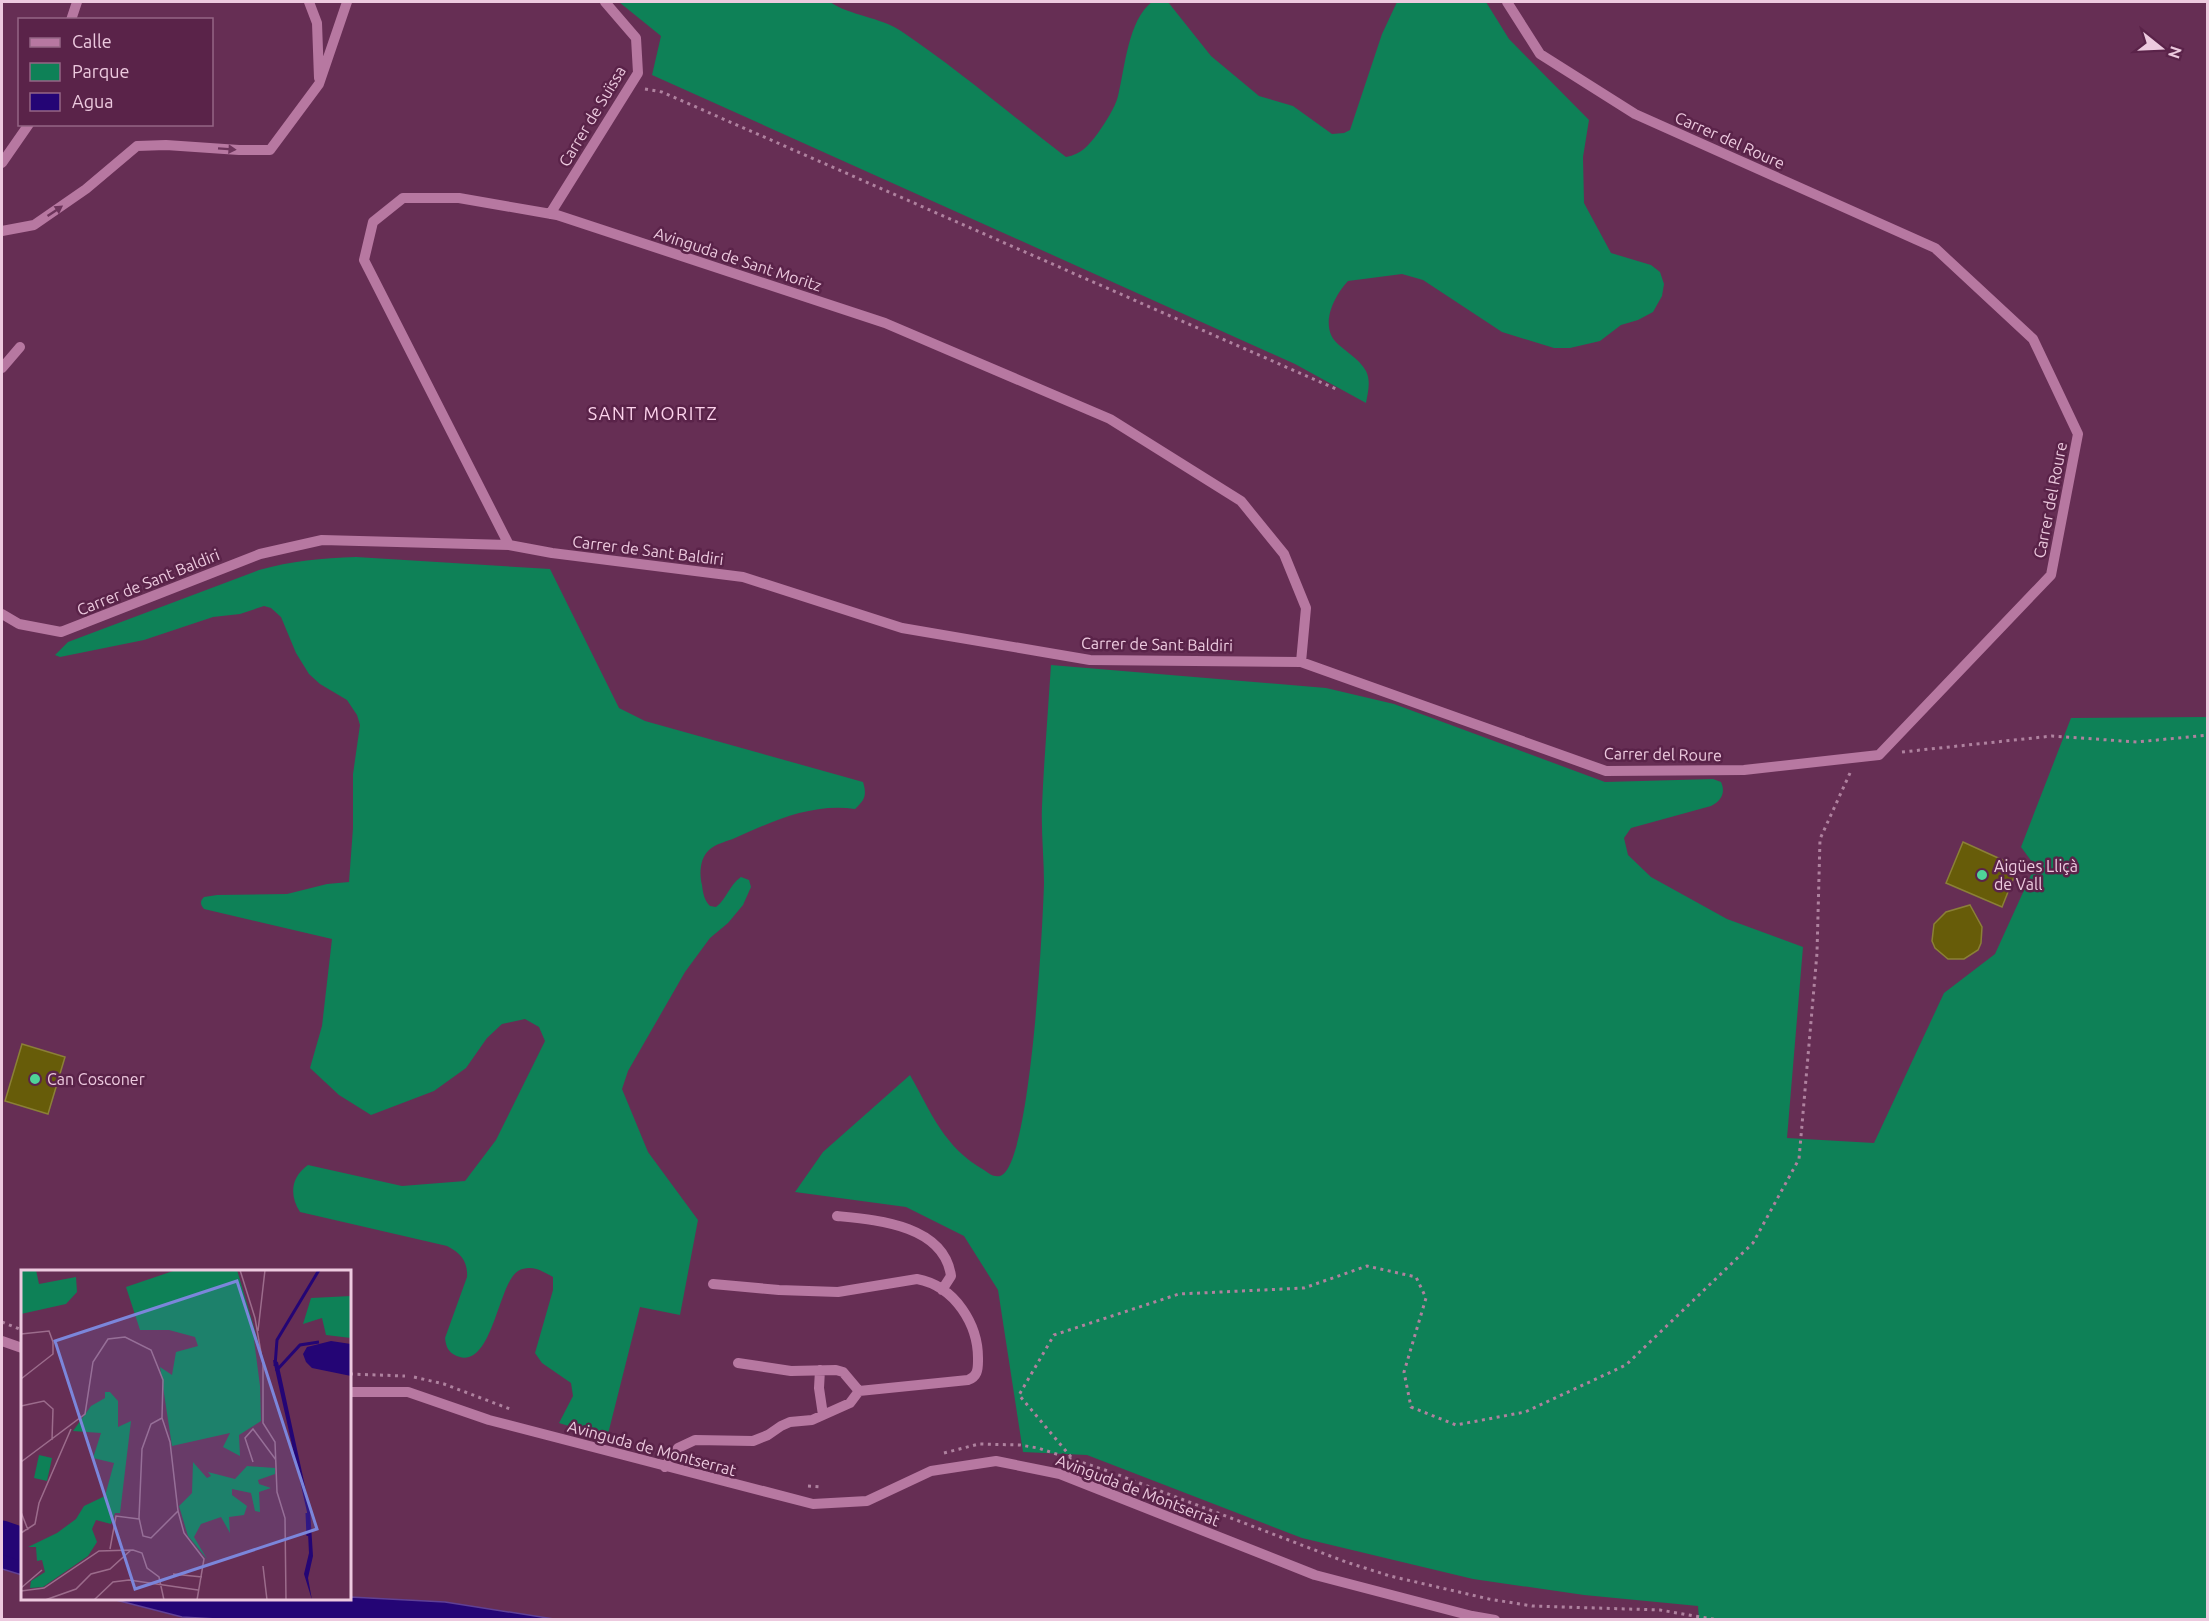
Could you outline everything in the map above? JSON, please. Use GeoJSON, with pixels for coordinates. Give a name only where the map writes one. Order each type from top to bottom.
{"type":"FeatureCollection","features":[{"type":"Feature","properties":{"kind":"street"},"geometry":{"type":"LineString","coordinates":[[72,18],[77,2]]}},
{"type":"Feature","properties":{"kind":"street"},"geometry":{"type":"LineString","coordinates":[[309,2],[317,23],[319,84]]}},
{"type":"Feature","properties":{"kind":"street"},"geometry":{"type":"LineString","coordinates":[[2,231],[34,225],[86,189],[137,146],[166,145],[270,150],[319,84],[347,2]]}},
{"type":"Feature","properties":{"kind":"street","name":"Carrer de Suïssa"},"geometry":{"type":"LineString","coordinates":[[550,214],[639,73],[636,38],[605,2]]}},
{"type":"Feature","properties":{"kind":"street","name":"Carrer del Roure"},"geometry":{"type":"LineString","coordinates":[[1301,662],[1606,771],[1744,770],[1880,755],[2051,575],[2078,434],[2033,339],[1935,249],[1635,114],[1540,54],[1507,2]]}},
{"type":"Feature","properties":{"kind":"street"},"geometry":{"type":"LineString","coordinates":[[2,163],[28,126]]}},
{"type":"Feature","properties":{"kind":"street","name":"Avinguda de Sant Moritz"},"geometry":{"type":"LineString","coordinates":[[509,545],[364,260],[373,222],[403,198],[459,198],[550,214],[885,323],[1110,419],[1241,501],[1284,554],[1306,608],[1301,662]]}},
{"type":"Feature","properties":{"kind":"street"},"geometry":{"type":"LineString","coordinates":[[2,368],[20,347]]}},
{"type":"Feature","properties":{"kind":"street","name":"Carrer de Sant Baldiri"},"geometry":{"type":"LineString","coordinates":[[2,614],[19,624],[61,632],[260,554],[322,540],[509,545],[552,553],[743,577],[902,628],[1090,660],[1301,662]]}},
{"type":"Feature","properties":{"kind":"street"},"geometry":{"type":"LineString","coordinates":[[837,1216],[874,1220],[903,1227],[922,1235],[941,1251],[950,1266],[951,1276],[942,1290]]}},
{"type":"Feature","properties":{"kind":"street"},"geometry":{"type":"LineString","coordinates":[[665,1467],[678,1448],[695,1440],[753,1441],[790,1422],[812,1420],[850,1403],[859,1391],[973,1378],[978,1366],[975,1334],[964,1311],[942,1290],[928,1281],[917,1279],[838,1292],[713,1284]]}},
{"type":"Feature","properties":{"kind":"street"},"geometry":{"type":"LineString","coordinates":[[2,1341],[21,1348]]}},
{"type":"Feature","properties":{"kind":"street"},"geometry":{"type":"LineString","coordinates":[[738,1363],[791,1371],[843,1372],[859,1391]]}},
{"type":"Feature","properties":{"kind":"street"},"geometry":{"type":"LineString","coordinates":[[820,1370],[819,1388],[823,1415]]}},
{"type":"Feature","properties":{"kind":"street","name":"Avinguda de Montserrat"},"geometry":{"type":"LineString","coordinates":[[351,1392],[408,1392],[489,1420],[813,1504],[867,1501],[932,1471],[996,1461],[1060,1474],[1315,1575],[1495,1620]]}},
{"type":"Feature","properties":{"kind":"path"},"geometry":{"type":"LineString","coordinates":[[630,86],[662,92],[1336,388]]}},
{"type":"Feature","properties":{"kind":"path"},"geometry":{"type":"LineString","coordinates":[[1880,755],[2052,736],[2137,742],[2208,735]]}},
{"type":"Feature","properties":{"kind":"path"},"geometry":{"type":"LineString","coordinates":[[1071,1457],[1020,1395],[1054,1335],[1179,1294],[1304,1288],[1367,1266],[1416,1277],[1426,1298],[1404,1372],[1411,1407],[1456,1425],[1525,1413],[1626,1365],[1753,1243],[1799,1159],[1817,953],[1820,839],[1857,757]]}},
{"type":"Feature","properties":{"kind":"path"},"geometry":{"type":"LineString","coordinates":[[2,1322],[21,1330]]}},
{"type":"Feature","properties":{"kind":"path"},"geometry":{"type":"LineString","coordinates":[[935,1457],[954,1449],[979,1444],[1020,1445],[1071,1457],[1346,1562],[1401,1579],[1489,1599],[1532,1606],[1660,1610],[1718,1620]]}},
{"type":"Feature","properties":{"kind":"path"},"geometry":{"type":"LineString","coordinates":[[806,1486],[825,1488]]}},
{"type":"Feature","properties":{"kind":"green space"},"geometry":{"type":"Polygon","coordinates":[[[619,2],[830,2],[901,31],[1066,157],[1081,152],[1088,146],[1110,115],[1118,96],[1133,32],[1144,10],[1152,2],[1168,2],[1211,56],[1259,96],[1293,106],[1332,134],[1350,130],[1382,34],[1397,2],[1486,2],[1509,39],[1589,120],[1583,157],[1584,203],[1611,253],[1651,265],[1660,272],[1664,284],[1662,296],[1653,312],[1621,325],[1600,341],[1570,348],[1554,348],[1502,332],[1423,280],[1402,274],[1348,281],[1334,301],[1329,326],[1335,341],[1359,362],[1368,375],[1366,403],[1295,364],[652,75],[661,36],[619,2]]]}},
{"type":"Feature","properties":{"kind":"green space"},"geometry":{"type":"Polygon","coordinates":[[[356,557],[550,569],[619,708],[645,721],[863,782],[864,797],[855,809],[823,809],[793,815],[718,844],[704,857],[701,866],[701,881],[704,896],[710,906],[716,907],[720,904],[741,877],[749,880],[751,887],[743,905],[728,923],[710,938],[685,972],[628,1071],[622,1089],[648,1152],[698,1220],[680,1315],[640,1307],[607,1438],[559,1423],[573,1396],[571,1383],[542,1363],[535,1353],[553,1290],[553,1277],[532,1268],[518,1271],[504,1293],[485,1341],[477,1353],[466,1358],[449,1351],[445,1338],[467,1277],[465,1262],[460,1255],[447,1246],[300,1212],[296,1206],[293,1193],[295,1181],[308,1165],[402,1186],[465,1181],[496,1140],[545,1041],[539,1027],[525,1019],[502,1024],[487,1038],[466,1068],[434,1091],[371,1115],[339,1095],[310,1068],[322,1026],[332,939],[204,909],[201,903],[204,897],[287,894],[327,884],[349,882],[353,828],[353,774],[360,725],[357,715],[347,700],[320,684],[309,674],[296,653],[281,617],[271,608],[264,606],[240,614],[213,617],[144,640],[60,657],[55,655],[68,642],[259,570],[307,560],[356,557]]]}},
{"type":"Feature","properties":{"kind":"green space"},"geometry":{"type":"Polygon","coordinates":[[[1051,665],[1326,688],[1394,704],[1605,782],[1713,779],[1721,782],[1722,796],[1711,806],[1631,828],[1624,838],[1628,855],[1651,877],[1727,919],[1803,947],[1787,1138],[1874,1143],[1944,993],[1995,954],[2035,866],[2021,847],[2071,718],[2207,717],[2207,1619],[1699,1619],[1698,1606],[1584,1595],[1473,1579],[1302,1538],[1087,1455],[1023,1452],[998,1290],[964,1236],[906,1207],[795,1192],[823,1152],[910,1075],[940,1128],[970,1161],[995,1176],[1000,1176],[1011,1163],[1020,1132],[1027,1090],[1038,990],[1044,883],[1042,806],[1051,665]]]}},
{"type":"Feature","properties":{"kind":"water"},"geometry":{"type":"Polygon","coordinates":[[[2,1537],[21,1544],[21,1575],[2,1569],[2,1537]]]}},
{"type":"Feature","properties":{"kind":"water"},"geometry":{"type":"Polygon","coordinates":[[[351,1597],[445,1602],[554,1619],[234,1620],[182,1617],[116,1600],[351,1600],[351,1597]]]}},
{"type":"Feature","properties":{"kind":"building","name":"Aigües Lliçà de Vall"},"geometry":{"type":"Polygon","coordinates":[[[1963,842],[2018,867],[2002,907],[1946,883],[1963,842]]]}},
{"type":"Feature","properties":{"kind":"building"},"geometry":{"type":"Polygon","coordinates":[[[1970,905],[1982,927],[1981,943],[1978,950],[1964,959],[1948,959],[1935,948],[1932,941],[1934,924],[1946,912],[1970,905]]]}},
{"type":"Feature","properties":{"kind":"building","name":"Can Cosconer"},"geometry":{"type":"Polygon","coordinates":[[[22,1044],[65,1057],[48,1114],[5,1101],[22,1044]]]}},
{"type":"Feature","properties":{"kind":"waterway"},"geometry":{"type":"LineString","coordinates":[[2,1537],[21,1544]]}},
{"type":"Feature","properties":{"kind":"place","name":"Aigües Lliçà de Vall"},"geometry":{"type":"Point","coordinates":[1982,875]}},
{"type":"Feature","properties":{"kind":"place","name":"Can Cosconer"},"geometry":{"type":"Point","coordinates":[35,1079]}},
{"type":"Feature","properties":{"kind":"district","name":"SANT MORITZ"},"geometry":{"type":"Point","coordinates":[653,413]}}]}
